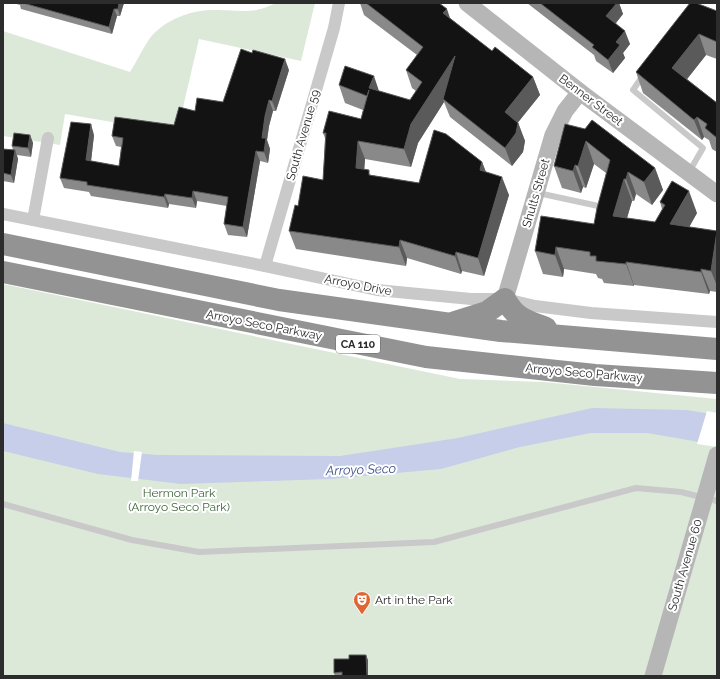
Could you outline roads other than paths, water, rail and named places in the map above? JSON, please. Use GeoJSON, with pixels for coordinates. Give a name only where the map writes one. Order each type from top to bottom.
{"type":"FeatureCollection","features":[{"type":"Feature","properties":{"kind":"highway"},"geometry":{"type":"LineString","coordinates":[[3,244],[279,300],[448,324],[570,337],[717,348]]}},
{"type":"Feature","properties":{"kind":"highway","name":"Arroyo Seco Parkway"},"geometry":{"type":"LineString","coordinates":[[3,272],[426,357],[595,374],[717,383]]}},
{"type":"Feature","properties":{"kind":"highway"},"geometry":{"type":"LineString","coordinates":[[448,324],[487,312],[505,299],[518,317],[570,337]]}},
{"type":"Feature","properties":{"kind":"street","name":"South Avenue 59"},"geometry":{"type":"LineString","coordinates":[[265,266],[334,28],[339,3]]}},
{"type":"Feature","properties":{"kind":"street","name":"Benner Street"},"geometry":{"type":"LineString","coordinates":[[467,3],[580,92],[717,194]]}},
{"type":"Feature","properties":{"kind":"street","name":"Shults Street"},"geometry":{"type":"LineString","coordinates":[[505,299],[532,224],[536,192],[553,135],[565,111],[580,92]]}},
{"type":"Feature","properties":{"kind":"street"},"geometry":{"type":"LineString","coordinates":[[33,220],[48,138]]}},
{"type":"Feature","properties":{"kind":"street","name":"Arroyo Drive"},"geometry":{"type":"LineString","coordinates":[[3,214],[265,266],[377,290],[471,299],[505,299],[535,306],[591,313],[717,322]]}},
{"type":"Feature","properties":{"kind":"street","name":"South Avenue 60"},"geometry":{"type":"LineString","coordinates":[[653,676],[717,455]]}},
{"type":"Feature","properties":{"kind":"lane"},"geometry":{"type":"LineString","coordinates":[[649,67],[633,90],[703,148],[688,173]]}},
{"type":"Feature","properties":{"kind":"lane"},"geometry":{"type":"LineString","coordinates":[[536,192],[603,207]]}},
{"type":"Feature","properties":{"kind":"lane"},"geometry":{"type":"LineString","coordinates":[[3,504],[132,540],[199,552],[434,542],[636,488],[681,492],[717,501]]}},
{"type":"Feature","properties":{"kind":"water","name":"Arroyo Seco"},"geometry":{"type":"Polygon","coordinates":[[[592,408],[687,410],[717,415],[717,445],[647,433],[591,433],[520,447],[441,469],[330,479],[181,484],[98,474],[3,451],[3,423],[120,452],[158,455],[340,456],[458,438],[592,408]]]}},
{"type":"Feature","properties":{"kind":"place","name":"Art in the Park"},"geometry":{"type":"Point","coordinates":[362,615]}},
{"type":"Feature","properties":{"kind":"park label","name":"Hermon Park (Arroyo Seco Park)"},"geometry":{"type":"Point","coordinates":[179,500]}}]}
